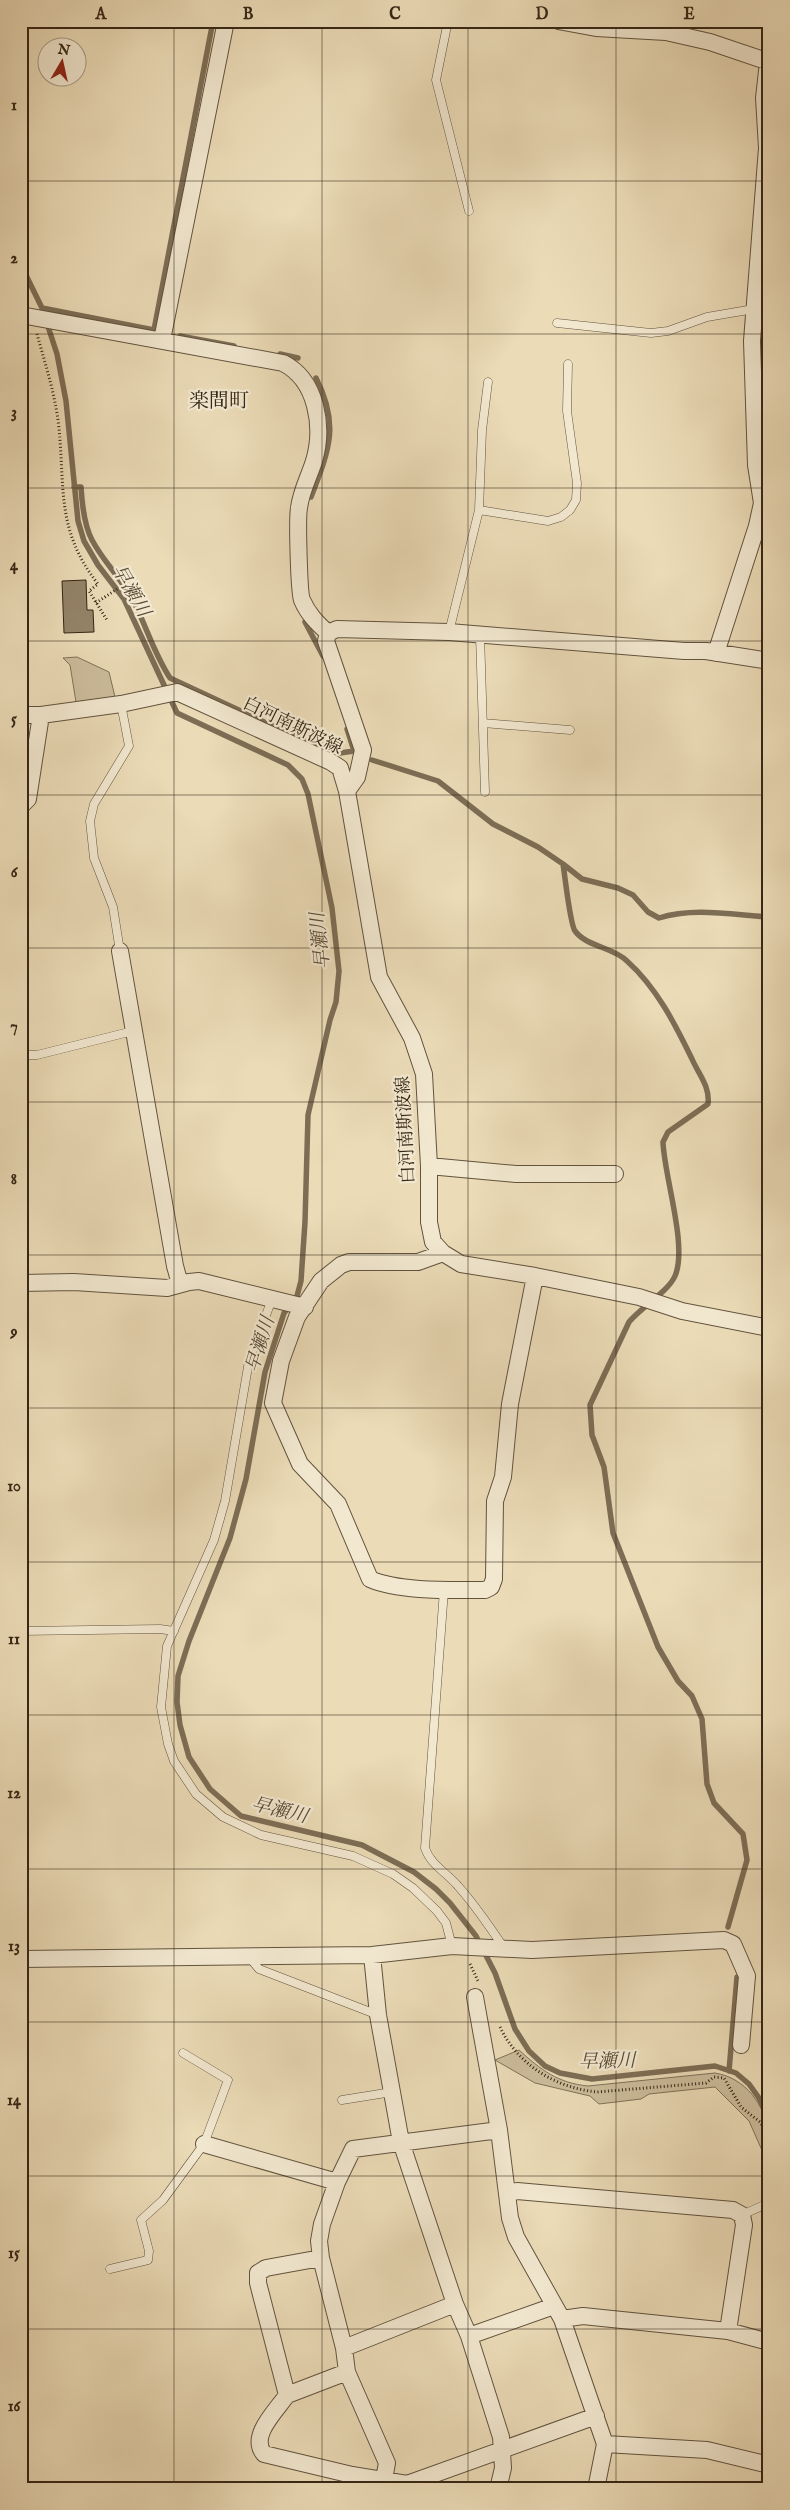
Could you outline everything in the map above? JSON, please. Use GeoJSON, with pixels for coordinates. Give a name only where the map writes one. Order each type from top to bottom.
{"type":"FeatureCollection","features":[{"type":"Feature","properties":{"kind":"street"},"geometry":{"type":"LineString","coordinates":[[162,340],[226,21]]}},
{"type":"Feature","properties":{"kind":"street"},"geometry":{"type":"LineString","coordinates":[[558,21],[596,28],[665,26],[768,62],[764,98],[767,148],[752,341],[756,465],[765,503],[716,652]]}},
{"type":"Feature","properties":{"kind":"street"},"geometry":{"type":"LineString","coordinates":[[30,320],[60,322],[283,363],[301,376],[307,386],[318,416],[314,461],[298,509],[301,598],[314,620],[328,633]]}},
{"type":"Feature","properties":{"kind":"street"},"geometry":{"type":"LineString","coordinates":[[328,633],[337,629],[449,632],[716,652],[769,661]]}},
{"type":"Feature","properties":{"kind":"street"},"geometry":{"type":"LineString","coordinates":[[328,633],[326,641],[362,750],[357,777],[347,791]]}},
{"type":"Feature","properties":{"kind":"street","name":"白河南斯波線"},"geometry":{"type":"LineString","coordinates":[[121,704],[149,696],[177,692],[331,762],[340,768],[347,791],[379,977],[412,1038],[424,1074],[429,1166],[429,1222],[433,1242],[443,1254]]}},
{"type":"Feature","properties":{"kind":"street"},"geometry":{"type":"LineString","coordinates":[[21,714],[41,715],[121,704]]}},
{"type":"Feature","properties":{"kind":"street"},"geometry":{"type":"LineString","coordinates":[[21,806],[28,799],[41,715]]}},
{"type":"Feature","properties":{"kind":"street"},"geometry":{"type":"LineString","coordinates":[[120,951],[175,1266],[180,1284]]}},
{"type":"Feature","properties":{"kind":"street"},"geometry":{"type":"LineString","coordinates":[[429,1166],[516,1174],[615,1174]]}},
{"type":"Feature","properties":{"kind":"street"},"geometry":{"type":"LineString","coordinates":[[536,1276],[510,1404],[503,1477],[495,1501],[494,1579],[491,1587],[485,1590],[444,1590],[381,1584],[370,1580],[338,1504],[300,1464],[273,1403],[281,1361],[302,1306],[321,1281],[341,1265],[350,1262],[418,1262],[443,1254],[461,1264],[536,1276],[639,1297],[682,1311],[769,1328]]}},
{"type":"Feature","properties":{"kind":"street"},"geometry":{"type":"LineString","coordinates":[[21,1284],[74,1282],[167,1288],[199,1281],[302,1306]]}},
{"type":"Feature","properties":{"kind":"street"},"geometry":{"type":"LineString","coordinates":[[21,1959],[372,1955],[499,1948],[532,1950],[724,1940],[733,1944],[747,1976],[741,2046]]}},
{"type":"Feature","properties":{"kind":"street"},"geometry":{"type":"LineString","coordinates":[[372,1955],[378,2015],[400,2142],[455,2304],[468,2336],[504,2449],[503,2468],[498,2489]]}},
{"type":"Feature","properties":{"kind":"street"},"geometry":{"type":"LineString","coordinates":[[478,1991],[507,2194],[516,2237],[558,2312],[606,2444],[596,2489]]}},
{"type":"Feature","properties":{"kind":"street"},"geometry":{"type":"LineString","coordinates":[[384,2479],[387,2464],[347,2372],[344,2348],[321,2258],[321,2233],[337,2182],[353,2150],[400,2142],[499,2130]]}},
{"type":"Feature","properties":{"kind":"street"},"geometry":{"type":"LineString","coordinates":[[204,2144],[337,2182]]}},
{"type":"Feature","properties":{"kind":"street"},"geometry":{"type":"LineString","coordinates":[[507,2194],[517,2191],[600,2197],[733,2210],[742,2215],[744,2225],[728,2331]]}},
{"type":"Feature","properties":{"kind":"street"},"geometry":{"type":"LineString","coordinates":[[287,2395],[258,2283],[258,2273],[266,2268],[321,2258]]}},
{"type":"Feature","properties":{"kind":"street"},"geometry":{"type":"LineString","coordinates":[[344,2348],[455,2304]]}},
{"type":"Feature","properties":{"kind":"street"},"geometry":{"type":"LineString","coordinates":[[468,2336],[558,2312],[728,2331],[769,2342]]}},
{"type":"Feature","properties":{"kind":"street"},"geometry":{"type":"LineString","coordinates":[[347,2372],[287,2395],[258,2438],[258,2447],[264,2454],[352,2476],[384,2479],[407,2484],[596,2416]]}},
{"type":"Feature","properties":{"kind":"street"},"geometry":{"type":"LineString","coordinates":[[606,2444],[707,2450],[769,2465]]}},
{"type":"Feature","properties":{"kind":"lane"},"geometry":{"type":"LineString","coordinates":[[448,21],[436,80],[469,211]]}},
{"type":"Feature","properties":{"kind":"lane"},"geometry":{"type":"LineString","coordinates":[[557,323],[650,333],[668,331],[707,317],[754,309]]}},
{"type":"Feature","properties":{"kind":"lane"},"geometry":{"type":"LineString","coordinates":[[479,510],[548,521],[561,517],[570,510],[576,500],[577,483],[567,411],[568,364]]}},
{"type":"Feature","properties":{"kind":"lane"},"geometry":{"type":"LineString","coordinates":[[449,632],[479,510],[482,430],[488,382]]}},
{"type":"Feature","properties":{"kind":"lane"},"geometry":{"type":"LineString","coordinates":[[480,635],[485,792]]}},
{"type":"Feature","properties":{"kind":"lane"},"geometry":{"type":"LineString","coordinates":[[120,951],[113,907],[94,858],[90,821],[94,804],[129,746],[121,704]]}},
{"type":"Feature","properties":{"kind":"lane"},"geometry":{"type":"LineString","coordinates":[[483,723],[570,730]]}},
{"type":"Feature","properties":{"kind":"lane"},"geometry":{"type":"LineString","coordinates":[[21,1055],[37,1055],[133,1031]]}},
{"type":"Feature","properties":{"kind":"lane"},"geometry":{"type":"LineString","coordinates":[[277,1300],[249,1360],[225,1501],[214,1540],[167,1646],[161,1706],[168,1744],[174,1761],[196,1794],[223,1817],[249,1830],[353,1856],[393,1874],[413,1888],[437,1911],[462,1950]]}},
{"type":"Feature","properties":{"kind":"lane"},"geometry":{"type":"LineString","coordinates":[[444,1590],[425,1848],[428,1858],[448,1875],[469,1898],[499,1948]]}},
{"type":"Feature","properties":{"kind":"lane"},"geometry":{"type":"LineString","coordinates":[[21,1631],[160,1629],[174,1631]]}},
{"type":"Feature","properties":{"kind":"lane"},"geometry":{"type":"LineString","coordinates":[[249,1957],[259,1969],[378,2015]]}},
{"type":"Feature","properties":{"kind":"lane"},"geometry":{"type":"LineString","coordinates":[[110,2269],[148,2260],[149,2251],[141,2220],[163,2200],[204,2144],[228,2080],[183,2053]]}},
{"type":"Feature","properties":{"kind":"lane"},"geometry":{"type":"LineString","coordinates":[[342,2100],[392,2092]]}},
{"type":"Feature","properties":{"kind":"lane"},"geometry":{"type":"LineString","coordinates":[[742,2215],[764,2204]]}},
{"type":"Feature","properties":{"kind":"lane"},"geometry":{"type":"LineString","coordinates":[[341,2489],[352,2476]]}},
{"type":"Feature","properties":{"kind":"path"},"geometry":{"type":"LineString","coordinates":[[30,320],[52,389],[58,420],[65,516],[72,538],[98,584],[89,591],[107,620]]}},
{"type":"Feature","properties":{"kind":"path"},"geometry":{"type":"LineString","coordinates":[[96,603],[117,589]]}},
{"type":"Feature","properties":{"kind":"path"},"geometry":{"type":"LineString","coordinates":[[462,1950],[478,1991]]}},
{"type":"Feature","properties":{"kind":"path"},"geometry":{"type":"LineString","coordinates":[[498,2023],[515,2052],[542,2074],[562,2085],[586,2091],[597,2092],[706,2083],[714,2077],[724,2078],[741,2107],[760,2122],[767,2138],[769,2157]]}},
{"type":"Feature","properties":{"kind":"shaded area"},"geometry":{"type":"Polygon","coordinates":[[[77,657],[109,672],[115,697],[76,702],[70,665],[63,658],[77,657]]]}},
{"type":"Feature","properties":{"kind":"shaded area"},"geometry":{"type":"Polygon","coordinates":[[[519,2050],[535,2064],[559,2079],[588,2086],[715,2073],[726,2076],[745,2087],[763,2113],[769,2135],[769,2166],[749,2121],[715,2087],[649,2094],[641,2099],[599,2104],[590,2096],[535,2083],[495,2060],[519,2050]]]}},
{"type":"Feature","properties":{"kind":"building"},"geometry":{"type":"Polygon","coordinates":[[[86,580],[87,610],[93,610],[94,632],[64,633],[62,581],[86,580]]]}},
{"type":"Feature","properties":{"kind":"waterway"},"geometry":{"type":"LineString","coordinates":[[42,308],[154,330],[213,21]]}},
{"type":"Feature","properties":{"kind":"waterway","name":"早瀬川"},"geometry":{"type":"LineString","coordinates":[[21,265],[42,308],[57,354],[66,401],[78,521],[84,541],[98,565],[124,599],[177,713],[288,765],[302,779],[308,794],[332,908],[339,971],[336,1002],[308,1115],[305,1222],[301,1281],[297,1296],[284,1313],[265,1372],[246,1479],[230,1538],[189,1641],[178,1676],[177,1702],[180,1725],[189,1757],[210,1789],[241,1816],[362,1845],[414,1872],[436,1889],[450,1903],[476,1936],[495,1973],[515,2029],[529,2051],[545,2066],[560,2073],[592,2079],[715,2066],[736,2073],[749,2084],[759,2098],[769,2119]]}},
{"type":"Feature","properties":{"kind":"waterway"},"geometry":{"type":"LineString","coordinates":[[180,336],[234,346]]}},
{"type":"Feature","properties":{"kind":"waterway"},"geometry":{"type":"LineString","coordinates":[[280,354],[298,358]]}},
{"type":"Feature","properties":{"kind":"waterway"},"geometry":{"type":"LineString","coordinates":[[311,497],[327,451],[330,424],[328,410],[316,378]]}},
{"type":"Feature","properties":{"kind":"waterway"},"geometry":{"type":"LineString","coordinates":[[74,487],[81,487],[85,521],[92,540],[130,596],[170,678],[333,754],[354,751],[347,729]]}},
{"type":"Feature","properties":{"kind":"waterway"},"geometry":{"type":"LineString","coordinates":[[305,622],[323,656]]}},
{"type":"Feature","properties":{"kind":"waterway"},"geometry":{"type":"LineString","coordinates":[[372,760],[438,781],[493,824],[538,847],[563,864],[575,931],[593,944],[621,956],[638,972],[672,1020],[706,1086],[708,1104],[668,1132],[663,1142],[679,1247],[675,1276],[667,1288],[629,1322],[590,1405],[592,1435],[604,1467],[613,1533],[658,1647],[678,1681],[692,1696],[702,1719],[707,1784],[714,1803],[743,1834],[747,1860],[728,1927]]}},
{"type":"Feature","properties":{"kind":"waterway"},"geometry":{"type":"LineString","coordinates":[[563,864],[582,879],[618,888],[633,895],[648,912],[659,918],[700,912],[769,917]]}},
{"type":"Feature","properties":{"kind":"waterway"},"geometry":{"type":"LineString","coordinates":[[729,2071],[737,1977]]}},
{"type":"Feature","properties":{"kind":"district","name":"楽間町"},"geometry":{"type":"Point","coordinates":[219,400]}}]}
